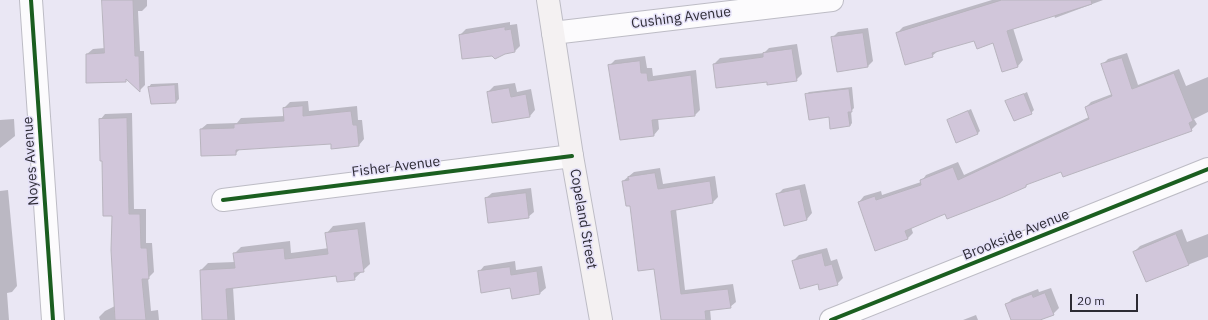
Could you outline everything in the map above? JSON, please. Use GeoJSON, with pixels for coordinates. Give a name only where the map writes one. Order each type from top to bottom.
{"type":"FeatureCollection","features":[{"type":"Feature","properties":{"kind":"main road","name":"Copeland Street"},"geometry":{"type":"LineString","coordinates":[[548,0],[572,156],[601,320]]}},
{"type":"Feature","properties":{"kind":"street","name":"Noyes Avenue"},"geometry":{"type":"LineString","coordinates":[[31,0],[53,320]]}},
{"type":"Feature","properties":{"kind":"street","name":"Cushing Avenue"},"geometry":{"type":"LineString","coordinates":[[553,33],[832,0]]}},
{"type":"Feature","properties":{"kind":"street","name":"Fisher Avenue"},"geometry":{"type":"LineString","coordinates":[[223,200],[572,156]]}},
{"type":"Feature","properties":{"kind":"street","name":"Brookside Avenue"},"geometry":{"type":"LineString","coordinates":[[831,320],[1208,169]]}},
{"type":"Feature","properties":{"kind":"building"},"geometry":{"type":"Polygon","coordinates":[[[102,0],[133,0],[135,56],[139,56],[140,92],[126,79],[126,82],[86,83],[86,54],[104,53],[102,0]]]}},
{"type":"Feature","properties":{"kind":"building"},"geometry":{"type":"Polygon","coordinates":[[[1002,0],[1091,0],[1092,4],[1007,31],[1018,67],[1002,72],[993,43],[977,49],[974,41],[932,53],[933,57],[905,65],[896,33],[1002,0]]]}},
{"type":"Feature","properties":{"kind":"building"},"geometry":{"type":"Polygon","coordinates":[[[505,27],[505,30],[511,29],[515,52],[505,54],[495,59],[492,56],[462,59],[459,35],[505,27]]]}},
{"type":"Feature","properties":{"kind":"building"},"geometry":{"type":"Polygon","coordinates":[[[863,33],[868,67],[837,72],[831,37],[863,33]]]}},
{"type":"Feature","properties":{"kind":"building"},"geometry":{"type":"Polygon","coordinates":[[[792,49],[797,81],[767,85],[767,82],[716,88],[713,64],[763,57],[763,53],[792,49]]]}},
{"type":"Feature","properties":{"kind":"building"},"geometry":{"type":"Polygon","coordinates":[[[1122,58],[1132,89],[1174,73],[1193,121],[1189,123],[1192,131],[1063,177],[1061,172],[1026,185],[1026,187],[1001,198],[947,219],[945,214],[905,231],[908,239],[875,251],[858,202],[875,196],[876,200],[921,185],[920,180],[953,167],[958,180],[1089,119],[1085,107],[1112,96],[1101,64],[1122,58]]]}},
{"type":"Feature","properties":{"kind":"building"},"geometry":{"type":"Polygon","coordinates":[[[640,61],[641,73],[647,73],[648,81],[691,75],[695,116],[652,120],[654,136],[620,140],[608,65],[640,61]]]}},
{"type":"Feature","properties":{"kind":"building"},"geometry":{"type":"Polygon","coordinates":[[[175,85],[176,103],[151,104],[148,87],[175,85]]]}},
{"type":"Feature","properties":{"kind":"building"},"geometry":{"type":"Polygon","coordinates":[[[509,88],[511,97],[526,94],[530,117],[492,123],[487,92],[509,88]]]}},
{"type":"Feature","properties":{"kind":"building"},"geometry":{"type":"Polygon","coordinates":[[[849,89],[852,112],[848,112],[850,126],[830,129],[829,117],[809,120],[805,94],[849,89]]]}},
{"type":"Feature","properties":{"kind":"building"},"geometry":{"type":"Polygon","coordinates":[[[1024,94],[1032,114],[1014,121],[1005,101],[1024,94]]]}},
{"type":"Feature","properties":{"kind":"building"},"geometry":{"type":"Polygon","coordinates":[[[303,106],[303,116],[351,111],[353,125],[357,125],[359,146],[331,149],[331,144],[236,150],[236,155],[201,156],[200,129],[234,128],[234,124],[284,121],[283,108],[303,106]]]}},
{"type":"Feature","properties":{"kind":"building"},"geometry":{"type":"Polygon","coordinates":[[[968,111],[978,134],[956,143],[947,120],[968,111]]]}},
{"type":"Feature","properties":{"kind":"building"},"geometry":{"type":"Polygon","coordinates":[[[127,118],[129,214],[140,214],[141,248],[147,248],[149,279],[142,279],[146,320],[115,320],[111,250],[112,216],[103,216],[102,161],[100,161],[99,119],[127,118]]]}},
{"type":"Feature","properties":{"kind":"building"},"geometry":{"type":"Polygon","coordinates":[[[655,173],[658,189],[710,181],[713,203],[671,211],[681,294],[728,289],[731,308],[705,311],[706,320],[661,320],[654,269],[638,271],[630,206],[626,206],[622,181],[629,180],[628,177],[655,173]]]}},
{"type":"Feature","properties":{"kind":"building"},"geometry":{"type":"Polygon","coordinates":[[[800,189],[807,220],[784,226],[776,194],[800,189]]]}},
{"type":"Feature","properties":{"kind":"building"},"geometry":{"type":"Polygon","coordinates":[[[526,193],[529,218],[488,223],[485,198],[526,193]]]}},
{"type":"Feature","properties":{"kind":"building"},"geometry":{"type":"Polygon","coordinates":[[[358,229],[364,272],[354,273],[355,280],[337,282],[336,276],[226,289],[228,320],[202,320],[200,270],[235,268],[233,253],[284,248],[285,259],[328,254],[325,233],[358,229]]]}},
{"type":"Feature","properties":{"kind":"building"},"geometry":{"type":"Polygon","coordinates":[[[1176,234],[1189,265],[1146,282],[1133,252],[1176,234]]]}},
{"type":"Feature","properties":{"kind":"building"},"geometry":{"type":"Polygon","coordinates":[[[822,253],[825,266],[832,264],[838,285],[819,290],[818,284],[800,289],[792,261],[822,253]]]}},
{"type":"Feature","properties":{"kind":"building"},"geometry":{"type":"Polygon","coordinates":[[[510,267],[511,275],[537,271],[540,294],[512,299],[510,288],[481,293],[478,271],[510,267]]]}},
{"type":"Feature","properties":{"kind":"building"},"geometry":{"type":"Polygon","coordinates":[[[1045,293],[1054,315],[1040,320],[1011,320],[1005,304],[1032,294],[1033,297],[1045,293]]]}},
{"type":"Feature","properties":{"kind":"cycle path"},"geometry":{"type":"LineString","coordinates":[[31,0],[53,320]]}},
{"type":"Feature","properties":{"kind":"cycle path"},"geometry":{"type":"LineString","coordinates":[[223,200],[572,156]]}},
{"type":"Feature","properties":{"kind":"cycle path"},"geometry":{"type":"LineString","coordinates":[[831,320],[1208,169]]}}]}
